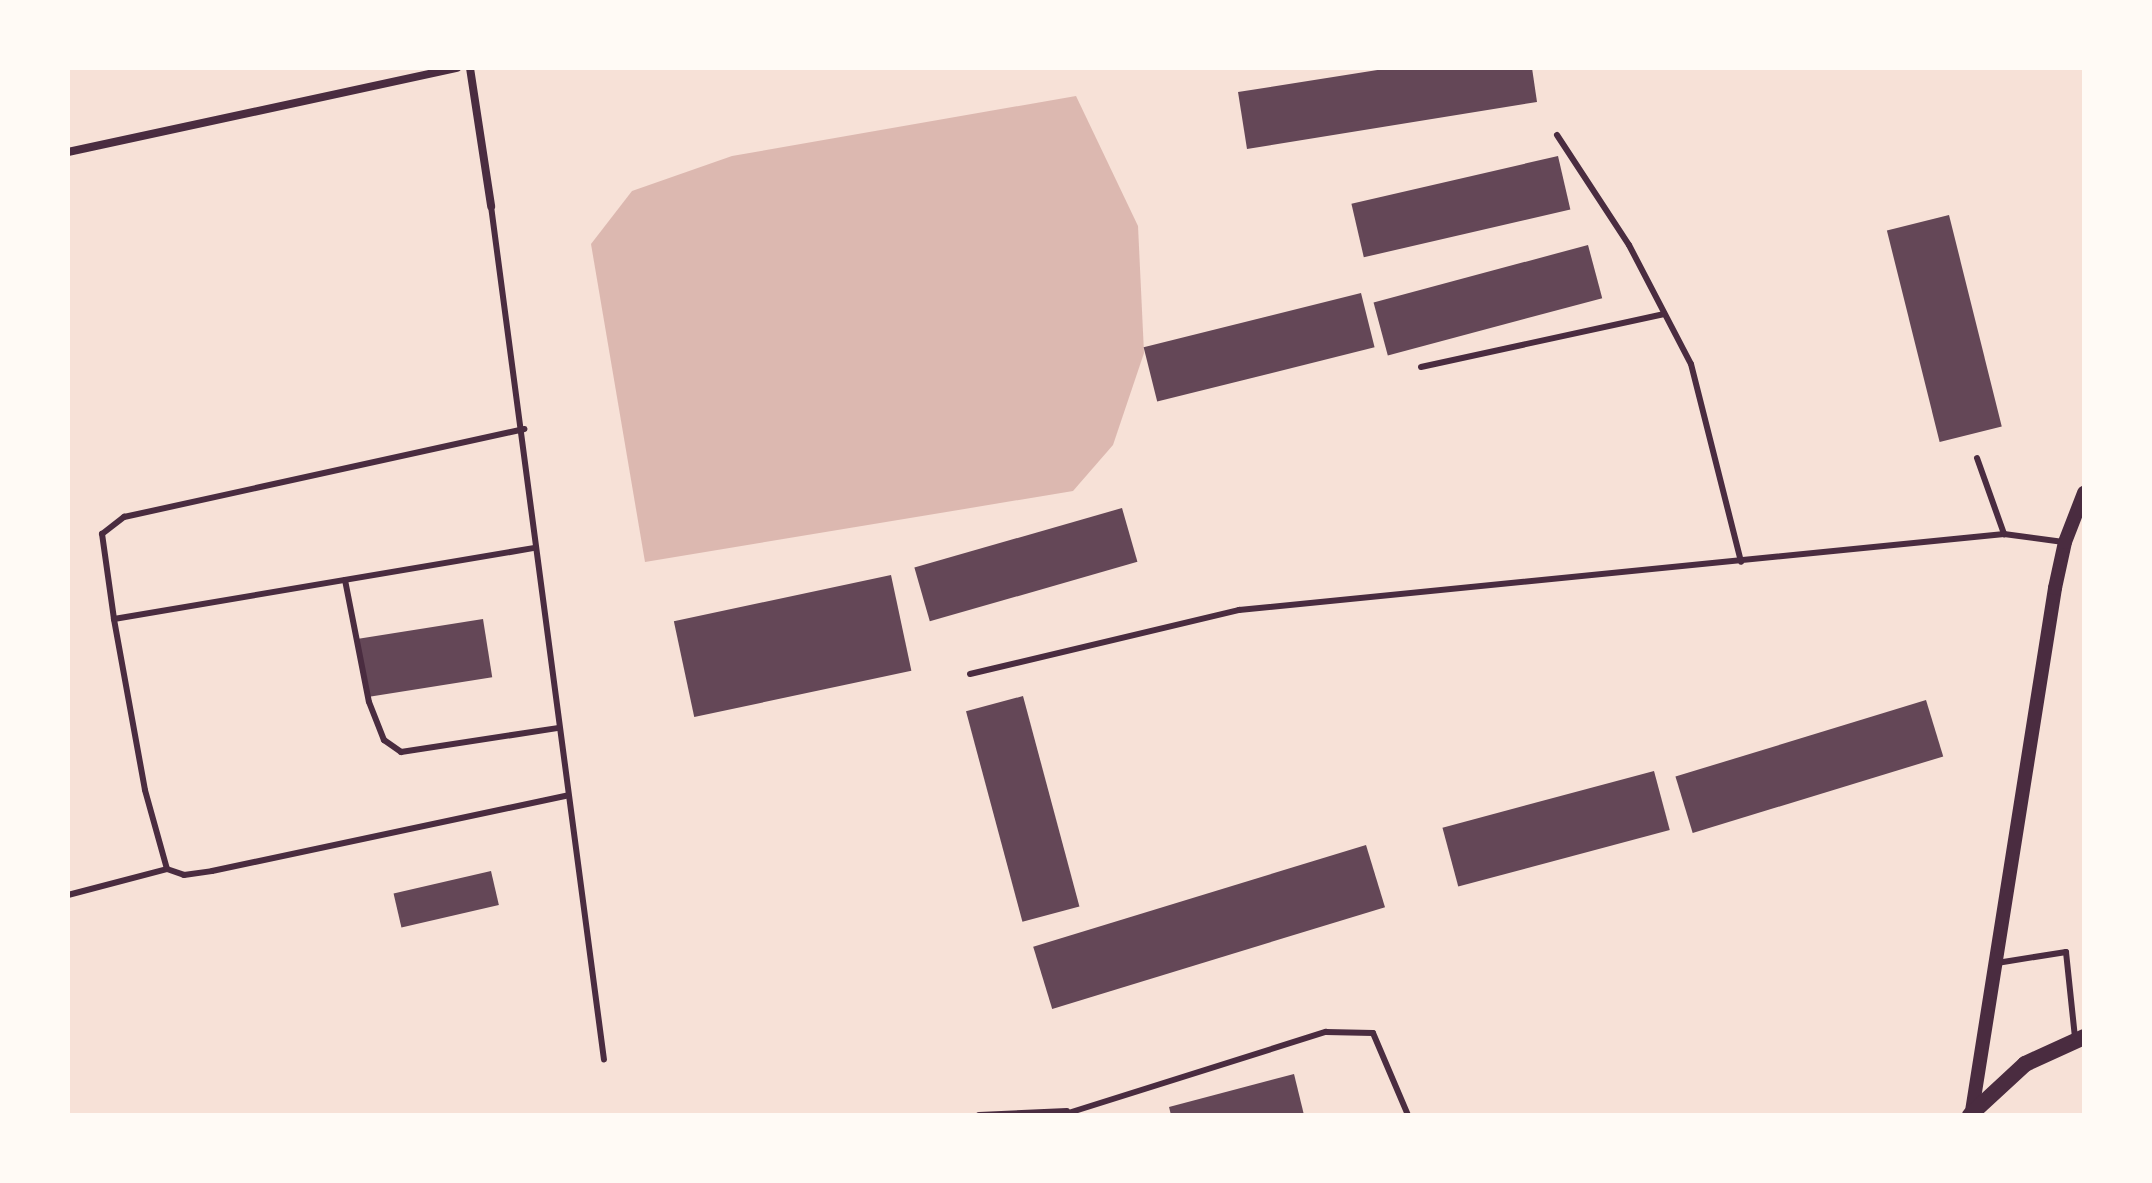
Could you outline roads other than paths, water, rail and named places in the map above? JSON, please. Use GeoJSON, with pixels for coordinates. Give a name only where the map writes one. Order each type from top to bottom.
{"type":"FeatureCollection","features":[{"type":"Feature","properties":{"kind":"main road"},"geometry":{"type":"LineString","coordinates":[[1971,1113],[2025,1064],[2080,1038]]}},
{"type":"Feature","properties":{"kind":"street"},"geometry":{"type":"LineString","coordinates":[[68,152],[457,68]]}},
{"type":"Feature","properties":{"kind":"street"},"geometry":{"type":"LineString","coordinates":[[470,68],[491,206]]}},
{"type":"Feature","properties":{"kind":"street"},"geometry":{"type":"LineString","coordinates":[[1971,1113],[2065,542],[2084,493]]}},
{"type":"Feature","properties":{"kind":"lane"},"geometry":{"type":"LineString","coordinates":[[1557,135],[1629,245],[1691,364],[1741,562]]}},
{"type":"Feature","properties":{"kind":"lane"},"geometry":{"type":"LineString","coordinates":[[491,206],[524,429],[533,548],[604,1060]]}},
{"type":"Feature","properties":{"kind":"lane"},"geometry":{"type":"LineString","coordinates":[[1421,367],[1664,314]]}},
{"type":"Feature","properties":{"kind":"lane"},"geometry":{"type":"LineString","coordinates":[[167,869],[145,790],[102,534],[124,517],[524,429]]}},
{"type":"Feature","properties":{"kind":"lane"},"geometry":{"type":"LineString","coordinates":[[1977,458],[2004,534]]}},
{"type":"Feature","properties":{"kind":"lane"},"geometry":{"type":"LineString","coordinates":[[970,674],[1239,610],[2004,534],[2065,542]]}},
{"type":"Feature","properties":{"kind":"lane"},"geometry":{"type":"LineString","coordinates":[[114,619],[533,548]]}},
{"type":"Feature","properties":{"kind":"lane"},"geometry":{"type":"LineString","coordinates":[[345,580],[369,702],[384,740],[401,752],[557,728]]}},
{"type":"Feature","properties":{"kind":"lane"},"geometry":{"type":"LineString","coordinates":[[68,895],[167,869],[184,875],[212,871],[566,796]]}},
{"type":"Feature","properties":{"kind":"lane"},"geometry":{"type":"LineString","coordinates":[[1995,963],[2066,952],[2080,1038]]}},
{"type":"Feature","properties":{"kind":"lane"},"geometry":{"type":"LineString","coordinates":[[1062,1115],[1326,1032],[1373,1033],[1408,1115]]}},
{"type":"Feature","properties":{"kind":"lane"},"geometry":{"type":"LineString","coordinates":[[979,1115],[1072,1113]]}}]}
